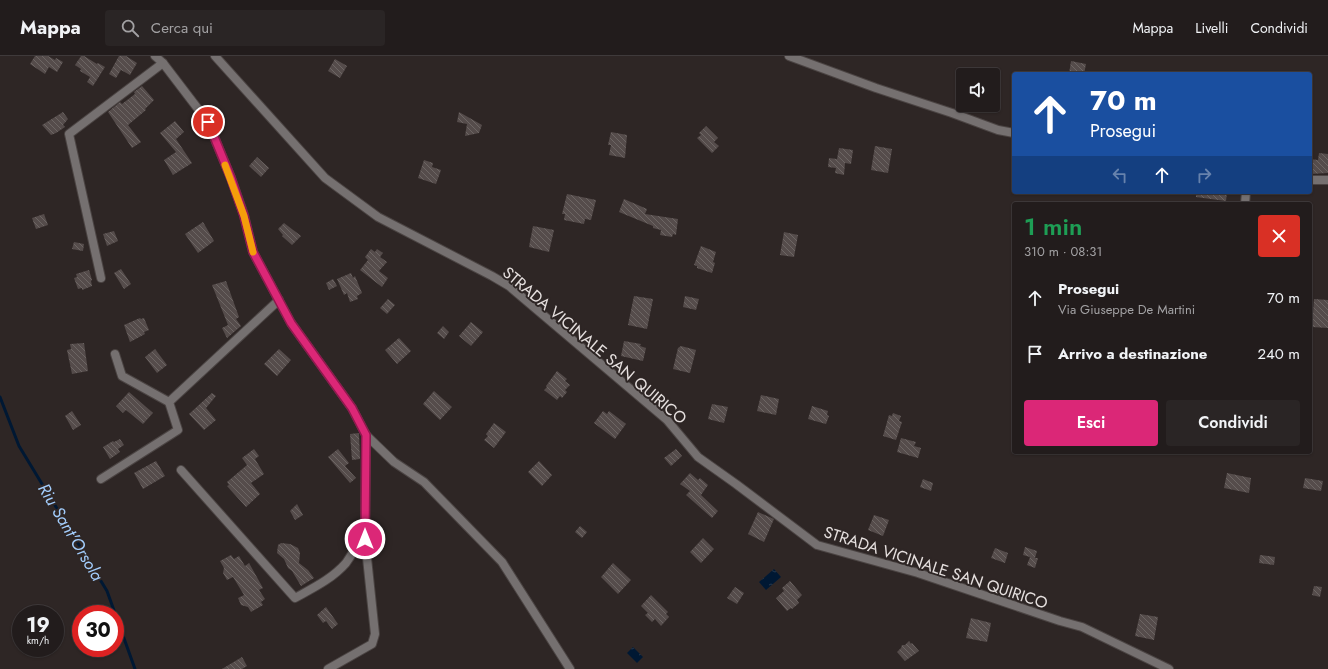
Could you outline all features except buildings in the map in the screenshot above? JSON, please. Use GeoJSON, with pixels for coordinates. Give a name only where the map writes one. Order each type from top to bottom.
{"type":"FeatureCollection","features":[{"type":"Feature","properties":{"kind":"street"},"geometry":{"type":"LineString","coordinates":[[155,56],[163,63],[208,122],[231,178],[244,216],[253,252],[291,323],[352,408],[366,435],[394,462],[424,482],[502,562],[570,669]]}},
{"type":"Feature","properties":{"kind":"street","name":"STRADA VICINALE SAN QUIRICO"},"geometry":{"type":"LineString","coordinates":[[215,56],[325,178],[378,217],[509,286],[667,420],[698,457],[817,545],[918,573],[1082,627],[1169,669]]}},
{"type":"Feature","properties":{"kind":"street"},"geometry":{"type":"LineString","coordinates":[[789,56],[998,130],[1012,133]]}},
{"type":"Feature","properties":{"kind":"street"},"geometry":{"type":"LineString","coordinates":[[101,278],[69,134],[163,63]]}},
{"type":"Feature","properties":{"kind":"street"},"geometry":{"type":"LineString","coordinates":[[1312,180],[1328,180]]}},
{"type":"Feature","properties":{"kind":"street"},"geometry":{"type":"LineString","coordinates":[[169,402],[279,300]]}},
{"type":"Feature","properties":{"kind":"street"},"geometry":{"type":"LineString","coordinates":[[101,479],[178,430],[169,402],[122,376],[115,354]]}},
{"type":"Feature","properties":{"kind":"street"},"geometry":{"type":"LineString","coordinates":[[328,669],[372,644],[375,634],[365,531],[366,435]]}},
{"type":"Feature","properties":{"kind":"street"},"geometry":{"type":"LineString","coordinates":[[181,470],[295,598],[327,580],[339,570],[349,558],[365,531]]}},
{"type":"Feature","properties":{"kind":"water"},"geometry":{"type":"Polygon","coordinates":[[[774,569],[781,577],[766,590],[759,582],[774,569]]]}},
{"type":"Feature","properties":{"kind":"water"},"geometry":{"type":"Polygon","coordinates":[[[633,647],[643,657],[637,663],[627,653],[633,647]]]}},
{"type":"Feature","properties":{"kind":"waterway","name":"Riu Sant'Orsola"},"geometry":{"type":"LineString","coordinates":[[0,397],[19,446],[107,591],[135,669]]}},
{"type":"Feature","properties":{"kind":"slow traffic"},"geometry":{"type":"LineString","coordinates":[[225,165],[244,216],[253,252]]}},
{"type":"Feature","properties":{"kind":"route"},"geometry":{"type":"LineString","coordinates":[[208,122],[231,178],[244,216],[253,252],[291,323],[352,408],[366,435],[365,539]]}}]}
